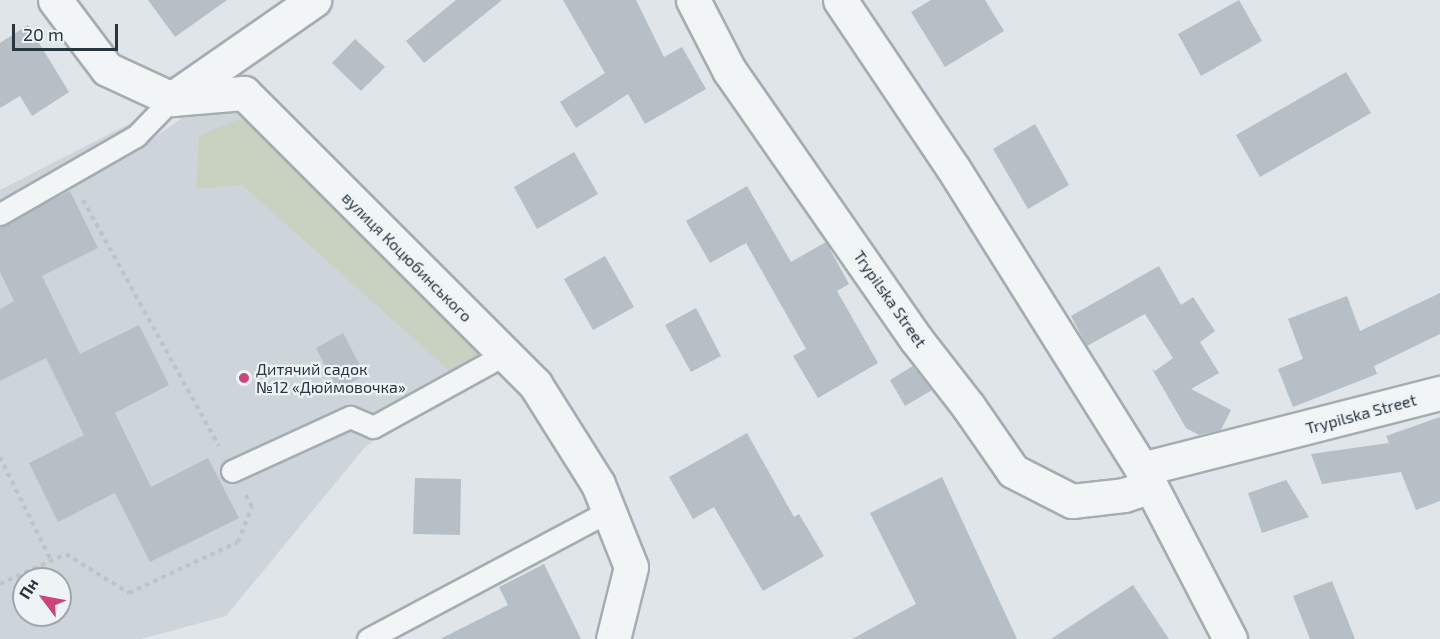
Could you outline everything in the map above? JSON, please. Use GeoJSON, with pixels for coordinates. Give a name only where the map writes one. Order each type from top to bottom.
{"type":"FeatureCollection","features":[{"type":"Feature","properties":{"kind":"street","name":"вулиця Коцюбинського"},"geometry":{"type":"LineString","coordinates":[[55,0],[107,69],[172,99],[244,93],[535,384],[598,484],[631,567],[613,639]]}},
{"type":"Feature","properties":{"kind":"street"},"geometry":{"type":"LineString","coordinates":[[172,99],[314,0]]}},
{"type":"Feature","properties":{"kind":"street","name":"Trypilska Street"},"geometry":{"type":"LineString","coordinates":[[693,0],[729,70],[916,339],[968,406],[1013,471],[1072,501],[1124,495],[1146,477],[1440,393]]}},
{"type":"Feature","properties":{"kind":"street"},"geometry":{"type":"LineString","coordinates":[[840,0],[953,168],[1146,477],[1230,639]]}},
{"type":"Feature","properties":{"kind":"lane"},"geometry":{"type":"LineString","coordinates":[[0,214],[136,136],[172,99]]}},
{"type":"Feature","properties":{"kind":"lane"},"geometry":{"type":"LineString","coordinates":[[232,471],[350,417],[373,427],[505,354]]}},
{"type":"Feature","properties":{"kind":"lane"},"geometry":{"type":"LineString","coordinates":[[368,639],[609,511]]}},
{"type":"Feature","properties":{"kind":"path"},"geometry":{"type":"LineString","coordinates":[[0,584],[66,554],[129,593],[238,542],[252,507],[69,176]]}},
{"type":"Feature","properties":{"kind":"path"},"geometry":{"type":"LineString","coordinates":[[0,457],[51,560]]}},
{"type":"Feature","properties":{"kind":"shaded area","name":"Дитячий садок №12 «Дюймовочка»"},"geometry":{"type":"Polygon","coordinates":[[[237,104],[503,370],[417,409],[365,447],[226,616],[141,639],[0,639],[0,190],[129,124],[142,146],[182,118],[237,104]]]}},
{"type":"Feature","properties":{"kind":"green space"},"geometry":{"type":"Polygon","coordinates":[[[239,119],[251,120],[482,357],[451,372],[242,185],[196,189],[199,136],[239,119]]]}},
{"type":"Feature","properties":{"kind":"building"},"geometry":{"type":"Polygon","coordinates":[[[148,0],[227,0],[175,37],[148,0]]]}},
{"type":"Feature","properties":{"kind":"building"},"geometry":{"type":"Polygon","coordinates":[[[456,0],[502,0],[424,63],[406,41],[456,0]]]}},
{"type":"Feature","properties":{"kind":"building"},"geometry":{"type":"Polygon","coordinates":[[[563,0],[636,0],[664,57],[682,47],[706,89],[645,124],[628,94],[576,128],[560,102],[605,73],[563,0]]]}},
{"type":"Feature","properties":{"kind":"building"},"geometry":{"type":"Polygon","coordinates":[[[931,0],[985,0],[1004,31],[945,67],[911,12],[931,0]]]}},
{"type":"Feature","properties":{"kind":"building"},"geometry":{"type":"Polygon","coordinates":[[[1239,0],[1262,41],[1201,76],[1178,34],[1239,0]]]}},
{"type":"Feature","properties":{"kind":"building"},"geometry":{"type":"Polygon","coordinates":[[[28,25],[69,92],[32,116],[20,96],[0,108],[0,43],[28,25]]]}},
{"type":"Feature","properties":{"kind":"building"},"geometry":{"type":"Polygon","coordinates":[[[355,39],[385,67],[361,91],[332,63],[355,39]]]}},
{"type":"Feature","properties":{"kind":"building"},"geometry":{"type":"Polygon","coordinates":[[[1346,72],[1371,113],[1260,177],[1236,135],[1346,72]]]}},
{"type":"Feature","properties":{"kind":"building"},"geometry":{"type":"Polygon","coordinates":[[[1035,124],[1069,185],[1028,209],[993,149],[1035,124]]]}},
{"type":"Feature","properties":{"kind":"building"},"geometry":{"type":"Polygon","coordinates":[[[574,152],[598,194],[537,229],[514,187],[574,152]]]}},
{"type":"Feature","properties":{"kind":"building"},"geometry":{"type":"Polygon","coordinates":[[[747,186],[791,262],[826,242],[849,284],[837,291],[878,363],[818,398],[793,356],[806,349],[746,243],[710,263],[686,221],[747,186]]]}},
{"type":"Feature","properties":{"kind":"building"},"geometry":{"type":"Polygon","coordinates":[[[70,191],[98,248],[42,276],[80,354],[139,325],[169,385],[115,413],[151,487],[208,458],[239,518],[150,562],[115,493],[58,522],[29,463],[84,435],[46,358],[0,381],[0,309],[14,301],[0,272],[0,227],[70,191]]]}},
{"type":"Feature","properties":{"kind":"building"},"geometry":{"type":"Polygon","coordinates":[[[605,256],[634,307],[593,330],[564,279],[605,256]]]}},
{"type":"Feature","properties":{"kind":"building"},"geometry":{"type":"Polygon","coordinates":[[[1159,266],[1181,305],[1193,297],[1215,331],[1200,342],[1219,373],[1191,389],[1231,410],[1221,430],[1199,435],[1186,428],[1152,369],[1155,371],[1173,358],[1145,314],[1087,346],[1071,316],[1159,266]]]}},
{"type":"Feature","properties":{"kind":"building"},"geometry":{"type":"Polygon","coordinates":[[[1440,293],[1440,334],[1374,366],[1377,374],[1293,407],[1278,369],[1303,359],[1288,319],[1347,296],[1360,331],[1440,293]]]}},
{"type":"Feature","properties":{"kind":"building"},"geometry":{"type":"Polygon","coordinates":[[[696,308],[721,356],[691,372],[665,325],[696,308]]]}},
{"type":"Feature","properties":{"kind":"building"},"geometry":{"type":"Polygon","coordinates":[[[343,333],[365,375],[338,390],[316,348],[343,333]]]}},
{"type":"Feature","properties":{"kind":"building"},"geometry":{"type":"Polygon","coordinates":[[[913,366],[932,390],[905,406],[890,380],[913,366]]]}},
{"type":"Feature","properties":{"kind":"building"},"geometry":{"type":"Polygon","coordinates":[[[1440,417],[1440,501],[1416,510],[1401,472],[1322,484],[1311,454],[1389,443],[1386,436],[1440,417]]]}},
{"type":"Feature","properties":{"kind":"building"},"geometry":{"type":"Polygon","coordinates":[[[747,433],[794,517],[799,514],[824,556],[763,591],[714,507],[693,519],[669,477],[747,433]]]}},
{"type":"Feature","properties":{"kind":"building"},"geometry":{"type":"Polygon","coordinates":[[[942,477],[1017,639],[852,639],[916,604],[870,513],[942,477]]]}},
{"type":"Feature","properties":{"kind":"building"},"geometry":{"type":"Polygon","coordinates":[[[415,478],[461,479],[460,535],[413,534],[415,478]]]}},
{"type":"Feature","properties":{"kind":"building"},"geometry":{"type":"Polygon","coordinates":[[[1286,480],[1309,517],[1262,533],[1248,493],[1286,480]]]}},
{"type":"Feature","properties":{"kind":"building"},"geometry":{"type":"Polygon","coordinates":[[[544,564],[581,639],[440,639],[508,605],[499,587],[544,564]]]}},
{"type":"Feature","properties":{"kind":"building"},"geometry":{"type":"Polygon","coordinates":[[[1332,581],[1355,639],[1310,639],[1293,596],[1332,581]]]}},
{"type":"Feature","properties":{"kind":"building"},"geometry":{"type":"Polygon","coordinates":[[[1133,585],[1169,639],[1051,639],[1133,585]]]}},
{"type":"Feature","properties":{"kind":"place","name":"Дитячий садок №12 «Дюймовочка»"},"geometry":{"type":"Point","coordinates":[244,378]}}]}
